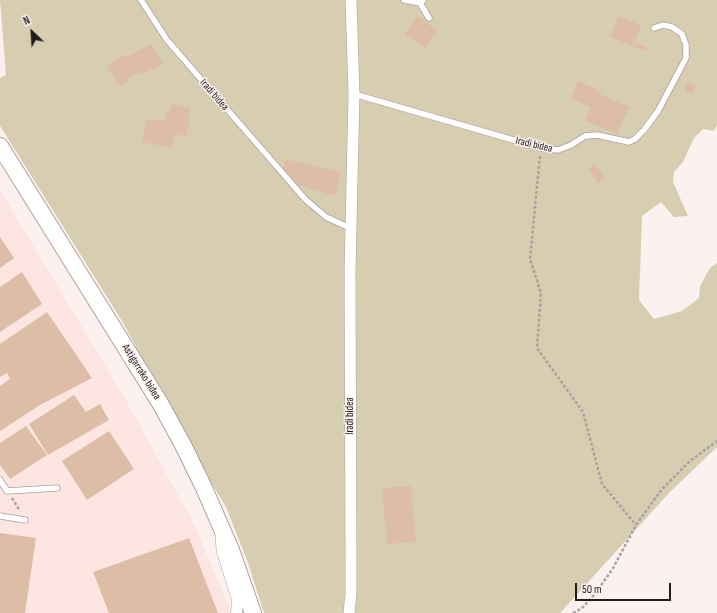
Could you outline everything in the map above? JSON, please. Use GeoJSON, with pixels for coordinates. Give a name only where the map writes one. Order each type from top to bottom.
{"type":"FeatureCollection","features":[{"type":"Feature","properties":{"kind":"main road","name":"Astigarrako bidea"},"geometry":{"type":"LineString","coordinates":[[0,146],[160,402],[183,445],[221,525],[246,590],[253,613]]}},
{"type":"Feature","properties":{"kind":"street","name":"Iradi bidea"},"geometry":{"type":"LineString","coordinates":[[347,610],[351,560],[350,228],[354,94],[351,0]]}},
{"type":"Feature","properties":{"kind":"street"},"geometry":{"type":"LineString","coordinates":[[221,525],[222,550],[237,598],[236,613]]}},
{"type":"Feature","properties":{"kind":"lane","name":"Iradi bidea"},"geometry":{"type":"LineString","coordinates":[[141,0],[167,40],[305,199],[326,217],[350,228]]}},
{"type":"Feature","properties":{"kind":"lane"},"geometry":{"type":"LineString","coordinates":[[404,0],[422,2],[429,18]]}},
{"type":"Feature","properties":{"kind":"lane","name":"Iradi bidea"},"geometry":{"type":"LineString","coordinates":[[354,94],[541,148],[558,150],[585,136],[597,135],[629,142],[635,139],[644,130],[658,111],[686,58],[686,46],[682,34],[668,26],[663,25],[654,28]]}},
{"type":"Feature","properties":{"kind":"lane"},"geometry":{"type":"LineString","coordinates":[[0,480],[7,491],[57,488]]}},
{"type":"Feature","properties":{"kind":"lane"},"geometry":{"type":"LineString","coordinates":[[0,516],[25,520]]}},
{"type":"Feature","properties":{"kind":"path"},"geometry":{"type":"LineString","coordinates":[[541,148],[530,259],[541,293],[537,348],[583,412],[602,484],[636,525]]}},
{"type":"Feature","properties":{"kind":"path"},"geometry":{"type":"LineString","coordinates":[[573,613],[582,608],[594,595],[612,570],[636,525],[662,489],[690,461],[717,441]]}},
{"type":"Feature","properties":{"kind":"path"},"geometry":{"type":"LineString","coordinates":[[7,491],[25,520]]}},
{"type":"Feature","properties":{"kind":"shaded area"},"geometry":{"type":"Polygon","coordinates":[[[0,0],[717,0],[717,125],[714,131],[703,129],[694,138],[683,162],[674,172],[673,182],[688,216],[674,217],[661,202],[642,216],[639,300],[654,319],[682,311],[699,298],[700,286],[710,268],[717,263],[717,447],[670,492],[560,613],[264,613],[248,563],[226,507],[195,456],[122,321],[0,126],[0,78],[6,75],[0,0]]]}},
{"type":"Feature","properties":{"kind":"shaded area"},"geometry":{"type":"Polygon","coordinates":[[[0,188],[127,402],[193,522],[232,613],[0,613],[0,188]]]}},
{"type":"Feature","properties":{"kind":"building"},"geometry":{"type":"Polygon","coordinates":[[[418,16],[438,31],[425,48],[405,34],[418,16]]]}},
{"type":"Feature","properties":{"kind":"building"},"geometry":{"type":"Polygon","coordinates":[[[618,16],[641,25],[633,46],[610,37],[618,16]]]}},
{"type":"Feature","properties":{"kind":"building"},"geometry":{"type":"Polygon","coordinates":[[[636,42],[647,47],[646,50],[643,51],[634,47],[636,42]]]}},
{"type":"Feature","properties":{"kind":"building"},"geometry":{"type":"Polygon","coordinates":[[[151,44],[163,64],[141,75],[140,72],[127,79],[128,81],[119,86],[107,66],[126,54],[127,57],[151,44]]]}},
{"type":"Feature","properties":{"kind":"building"},"geometry":{"type":"Polygon","coordinates":[[[578,81],[601,91],[600,94],[629,107],[617,134],[585,121],[591,107],[570,99],[578,81]]]}},
{"type":"Feature","properties":{"kind":"building"},"geometry":{"type":"Polygon","coordinates":[[[686,83],[695,84],[694,93],[685,92],[686,83]]]}},
{"type":"Feature","properties":{"kind":"building"},"geometry":{"type":"Polygon","coordinates":[[[172,104],[191,108],[186,137],[175,134],[172,148],[142,142],[147,119],[154,121],[154,119],[165,121],[167,110],[170,111],[172,104]]]}},
{"type":"Feature","properties":{"kind":"building"},"geometry":{"type":"Polygon","coordinates":[[[285,159],[341,172],[335,196],[298,185],[283,168],[285,159]]]}},
{"type":"Feature","properties":{"kind":"building"},"geometry":{"type":"Polygon","coordinates":[[[595,164],[605,179],[598,183],[588,169],[595,164]]]}},
{"type":"Feature","properties":{"kind":"building"},"geometry":{"type":"Polygon","coordinates":[[[0,237],[14,258],[0,268],[0,237]]]}},
{"type":"Feature","properties":{"kind":"building"},"geometry":{"type":"Polygon","coordinates":[[[22,272],[42,304],[0,332],[0,287],[22,272]]]}},
{"type":"Feature","properties":{"kind":"building"},"geometry":{"type":"Polygon","coordinates":[[[47,312],[92,378],[40,405],[0,431],[0,386],[10,379],[7,373],[0,377],[0,344],[47,312]]]}},
{"type":"Feature","properties":{"kind":"building"},"geometry":{"type":"Polygon","coordinates":[[[74,395],[86,412],[100,404],[109,420],[48,455],[29,424],[74,395]]]}},
{"type":"Feature","properties":{"kind":"building"},"geometry":{"type":"Polygon","coordinates":[[[26,426],[47,455],[10,479],[0,465],[0,443],[26,426]]]}},
{"type":"Feature","properties":{"kind":"building"},"geometry":{"type":"Polygon","coordinates":[[[109,431],[134,469],[87,500],[62,461],[109,431]]]}},
{"type":"Feature","properties":{"kind":"building"},"geometry":{"type":"Polygon","coordinates":[[[411,486],[416,542],[387,544],[382,488],[411,486]]]}},
{"type":"Feature","properties":{"kind":"building"},"geometry":{"type":"Polygon","coordinates":[[[0,533],[36,538],[25,613],[0,613],[0,533]]]}},
{"type":"Feature","properties":{"kind":"building"},"geometry":{"type":"Polygon","coordinates":[[[189,538],[218,613],[109,613],[93,572],[189,538]]]}}]}
